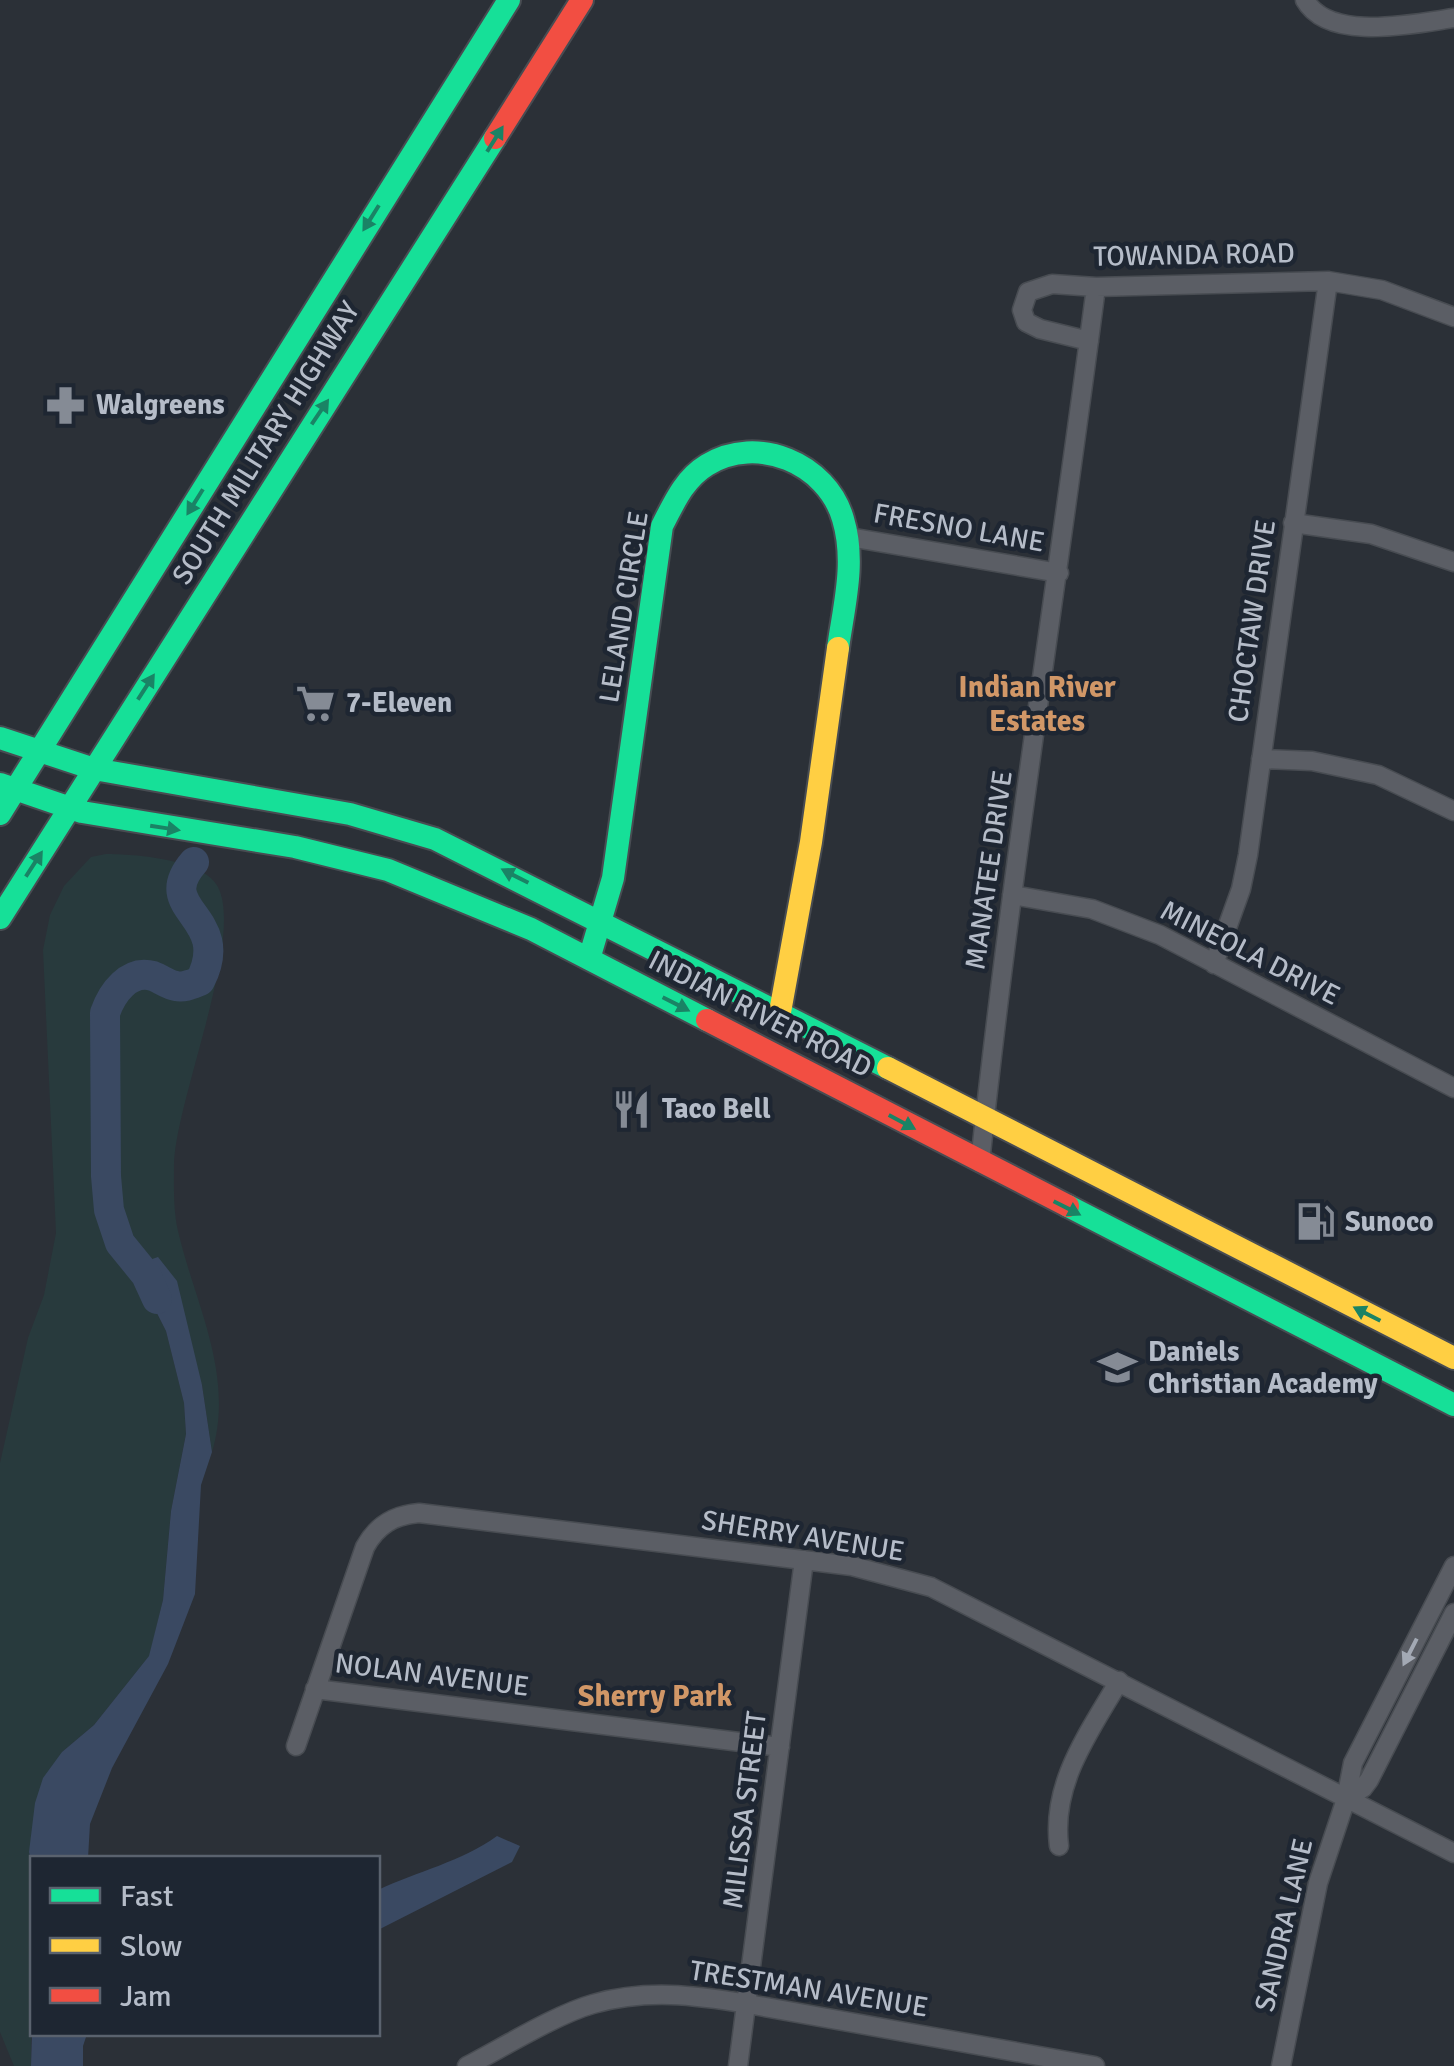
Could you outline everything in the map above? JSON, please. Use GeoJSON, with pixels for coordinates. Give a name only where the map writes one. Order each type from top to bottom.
{"type":"FeatureCollection","features":[{"type":"Feature","properties":{"kind":"main road","name":"SOUTH MILITARY HIGHWAY"},"geometry":{"type":"LineString","coordinates":[[0,814],[8,788],[40,754],[509,0]]}},
{"type":"Feature","properties":{"kind":"main road","name":"SOUTH MILITARY HIGHWAY"},"geometry":{"type":"LineString","coordinates":[[0,918],[582,0]]}},
{"type":"Feature","properties":{"kind":"main road","name":"LELAND CIRCLE"},"geometry":{"type":"LineString","coordinates":[[589,959],[616,858],[662,526],[685,483],[713,462],[754,452],[773,453],[803,463],[830,488],[850,536],[817,810],[780,1012]]}},
{"type":"Feature","properties":{"kind":"main road","name":"INDIAN RIVER ROAD"},"geometry":{"type":"LineString","coordinates":[[0,738],[94,769],[275,798],[391,824],[488,862],[1454,1358]]}},
{"type":"Feature","properties":{"kind":"main road","name":"INDIAN RIVER ROAD"},"geometry":{"type":"LineString","coordinates":[[8,788],[69,810],[335,856],[442,888],[589,959],[1454,1405]]}},
{"type":"Feature","properties":{"kind":"street"},"geometry":{"type":"LineString","coordinates":[[1305,0],[1312,12],[1337,26],[1454,18]]}},
{"type":"Feature","properties":{"kind":"street","name":"TOWANDA ROAD"},"geometry":{"type":"LineString","coordinates":[[1089,341],[1026,322],[1022,310],[1028,292],[1043,285],[1328,281],[1382,290],[1454,317]]}},
{"type":"Feature","properties":{"kind":"street","name":"CHOCTAW DRIVE"},"geometry":{"type":"LineString","coordinates":[[1214,964],[1244,872],[1328,281]]}},
{"type":"Feature","properties":{"kind":"street","name":"MANATEE DRIVE"},"geometry":{"type":"LineString","coordinates":[[980,1163],[1012,894],[1096,286]]}},
{"type":"Feature","properties":{"kind":"street"},"geometry":{"type":"LineString","coordinates":[[1293,522],[1370,534],[1454,562]]}},
{"type":"Feature","properties":{"kind":"street","name":"FRESNO LANE"},"geometry":{"type":"LineString","coordinates":[[850,536],[1059,573]]}},
{"type":"Feature","properties":{"kind":"street"},"geometry":{"type":"LineString","coordinates":[[1262,760],[1312,761],[1378,774],[1454,812]]}},
{"type":"Feature","properties":{"kind":"street","name":"MINEOLA DRIVE"},"geometry":{"type":"LineString","coordinates":[[1012,894],[1052,900],[1123,920],[1454,1088]]}},
{"type":"Feature","properties":{"kind":"street","name":"SHERRY AVENUE"},"geometry":{"type":"LineString","coordinates":[[296,1746],[365,1547],[383,1524],[404,1514],[478,1519],[804,1560],[892,1575],[931,1587],[1454,1854]]}},
{"type":"Feature","properties":{"kind":"street","name":"MILISSA STREET"},"geometry":{"type":"LineString","coordinates":[[738,2066],[804,1560]]}},
{"type":"Feature","properties":{"kind":"street","name":"SANDRA LANE"},"geometry":{"type":"LineString","coordinates":[[1281,2066],[1318,1883],[1346,1798],[1353,1763],[1454,1566]]}},
{"type":"Feature","properties":{"kind":"street","name":"SANDRA LANE"},"geometry":{"type":"LineString","coordinates":[[1346,1798],[1369,1780],[1454,1612]]}},
{"type":"Feature","properties":{"kind":"street"},"geometry":{"type":"LineString","coordinates":[[1059,1846],[1059,1807],[1064,1783],[1119,1680]]}},
{"type":"Feature","properties":{"kind":"street","name":"NOLAN AVENUE"},"geometry":{"type":"LineString","coordinates":[[315,1689],[780,1747]]}},
{"type":"Feature","properties":{"kind":"street","name":"TRESTMAN AVENUE"},"geometry":{"type":"LineString","coordinates":[[467,2066],[589,2005],[626,1996],[658,1994],[748,2004],[1095,2066]]}},
{"type":"Feature","properties":{"kind":"shaded area"},"geometry":{"type":"Polygon","coordinates":[[[133,855],[199,870],[218,887],[224,911],[216,980],[174,1163],[176,1223],[216,1367],[218,1423],[212,1452],[202,1385],[137,1274],[166,1331],[184,1403],[186,1434],[171,1511],[163,1600],[150,1655],[94,1725],[62,1752],[29,1852],[31,2066],[14,2066],[0,2032],[0,1463],[28,1338],[44,1295],[56,1233],[43,950],[50,915],[64,886],[91,857],[133,855]]]}},
{"type":"Feature","properties":{"kind":"water"},"geometry":{"type":"Polygon","coordinates":[[[158,1257],[177,1281],[202,1385],[212,1452],[201,1485],[195,1594],[168,1664],[112,1768],[90,1824],[88,1856],[30,1857],[29,1852],[35,1803],[43,1778],[62,1752],[94,1725],[149,1656],[163,1600],[171,1511],[186,1434],[184,1403],[166,1331],[137,1274],[138,1264],[158,1257]]]}},
{"type":"Feature","properties":{"kind":"water"},"geometry":{"type":"Polygon","coordinates":[[[497,1836],[520,1846],[512,1862],[380,1929],[380,1889],[497,1836]]]}},
{"type":"Feature","properties":{"kind":"water"},"geometry":{"type":"Polygon","coordinates":[[[32,2036],[86,2036],[83,2066],[31,2066],[32,2036]]]}},
{"type":"Feature","properties":{"kind":"waterway"},"geometry":{"type":"LineString","coordinates":[[157,1299],[146,1275],[120,1243],[109,1210],[105,1013],[117,991],[136,976],[153,976],[179,986],[200,981],[208,959],[207,941],[182,892],[183,878],[194,862]]}},
{"type":"Feature","properties":{"kind":"traffic: fast"},"geometry":{"type":"LineString","coordinates":[[0,814],[509,0]]}},
{"type":"Feature","properties":{"kind":"traffic: fast"},"geometry":{"type":"LineString","coordinates":[[0,918],[495,138]]}},
{"type":"Feature","properties":{"kind":"traffic: fast"},"geometry":{"type":"LineString","coordinates":[[589,959],[613,878],[662,526],[680,492],[699,471],[727,456],[747,452],[768,454],[806,469],[835,499],[849,551],[838,648]]}},
{"type":"Feature","properties":{"kind":"traffic: fast"},"geometry":{"type":"LineString","coordinates":[[0,738],[94,769],[350,814],[435,839],[888,1068]]}},
{"type":"Feature","properties":{"kind":"traffic: fast"},"geometry":{"type":"LineString","coordinates":[[0,784],[82,812],[295,847],[388,870],[531,929],[707,1020]]}},
{"type":"Feature","properties":{"kind":"traffic: fast"},"geometry":{"type":"LineString","coordinates":[[1068,1206],[1454,1405]]}},
{"type":"Feature","properties":{"kind":"traffic: slow"},"geometry":{"type":"LineString","coordinates":[[780,1012],[811,842],[838,648]]}},
{"type":"Feature","properties":{"kind":"traffic: slow"},"geometry":{"type":"LineString","coordinates":[[888,1068],[1454,1358]]}},
{"type":"Feature","properties":{"kind":"traffic: jam"},"geometry":{"type":"LineString","coordinates":[[495,138],[582,0]]}},
{"type":"Feature","properties":{"kind":"traffic: jam"},"geometry":{"type":"LineString","coordinates":[[707,1020],[1068,1206]]}},
{"type":"Feature","properties":{"kind":"place","name":"Walgreens"},"geometry":{"type":"Point","coordinates":[66,405]}},
{"type":"Feature","properties":{"kind":"place","name":"7-Eleven"},"geometry":{"type":"Point","coordinates":[316,703]}},
{"type":"Feature","properties":{"kind":"place","name":"Taco Bell"},"geometry":{"type":"Point","coordinates":[632,1109]}},
{"type":"Feature","properties":{"kind":"place","name":"Sunoco"},"geometry":{"type":"Point","coordinates":[1315,1222]}},
{"type":"Feature","properties":{"kind":"place","name":"Daniels Christian Academy"},"geometry":{"type":"Point","coordinates":[1118,1368]}},
{"type":"Feature","properties":{"kind":"district","name":"Indian River Estates"},"geometry":{"type":"Point","coordinates":[1037,704]}},
{"type":"Feature","properties":{"kind":"district","name":"Sherry Park"},"geometry":{"type":"Point","coordinates":[655,1696]}}]}
